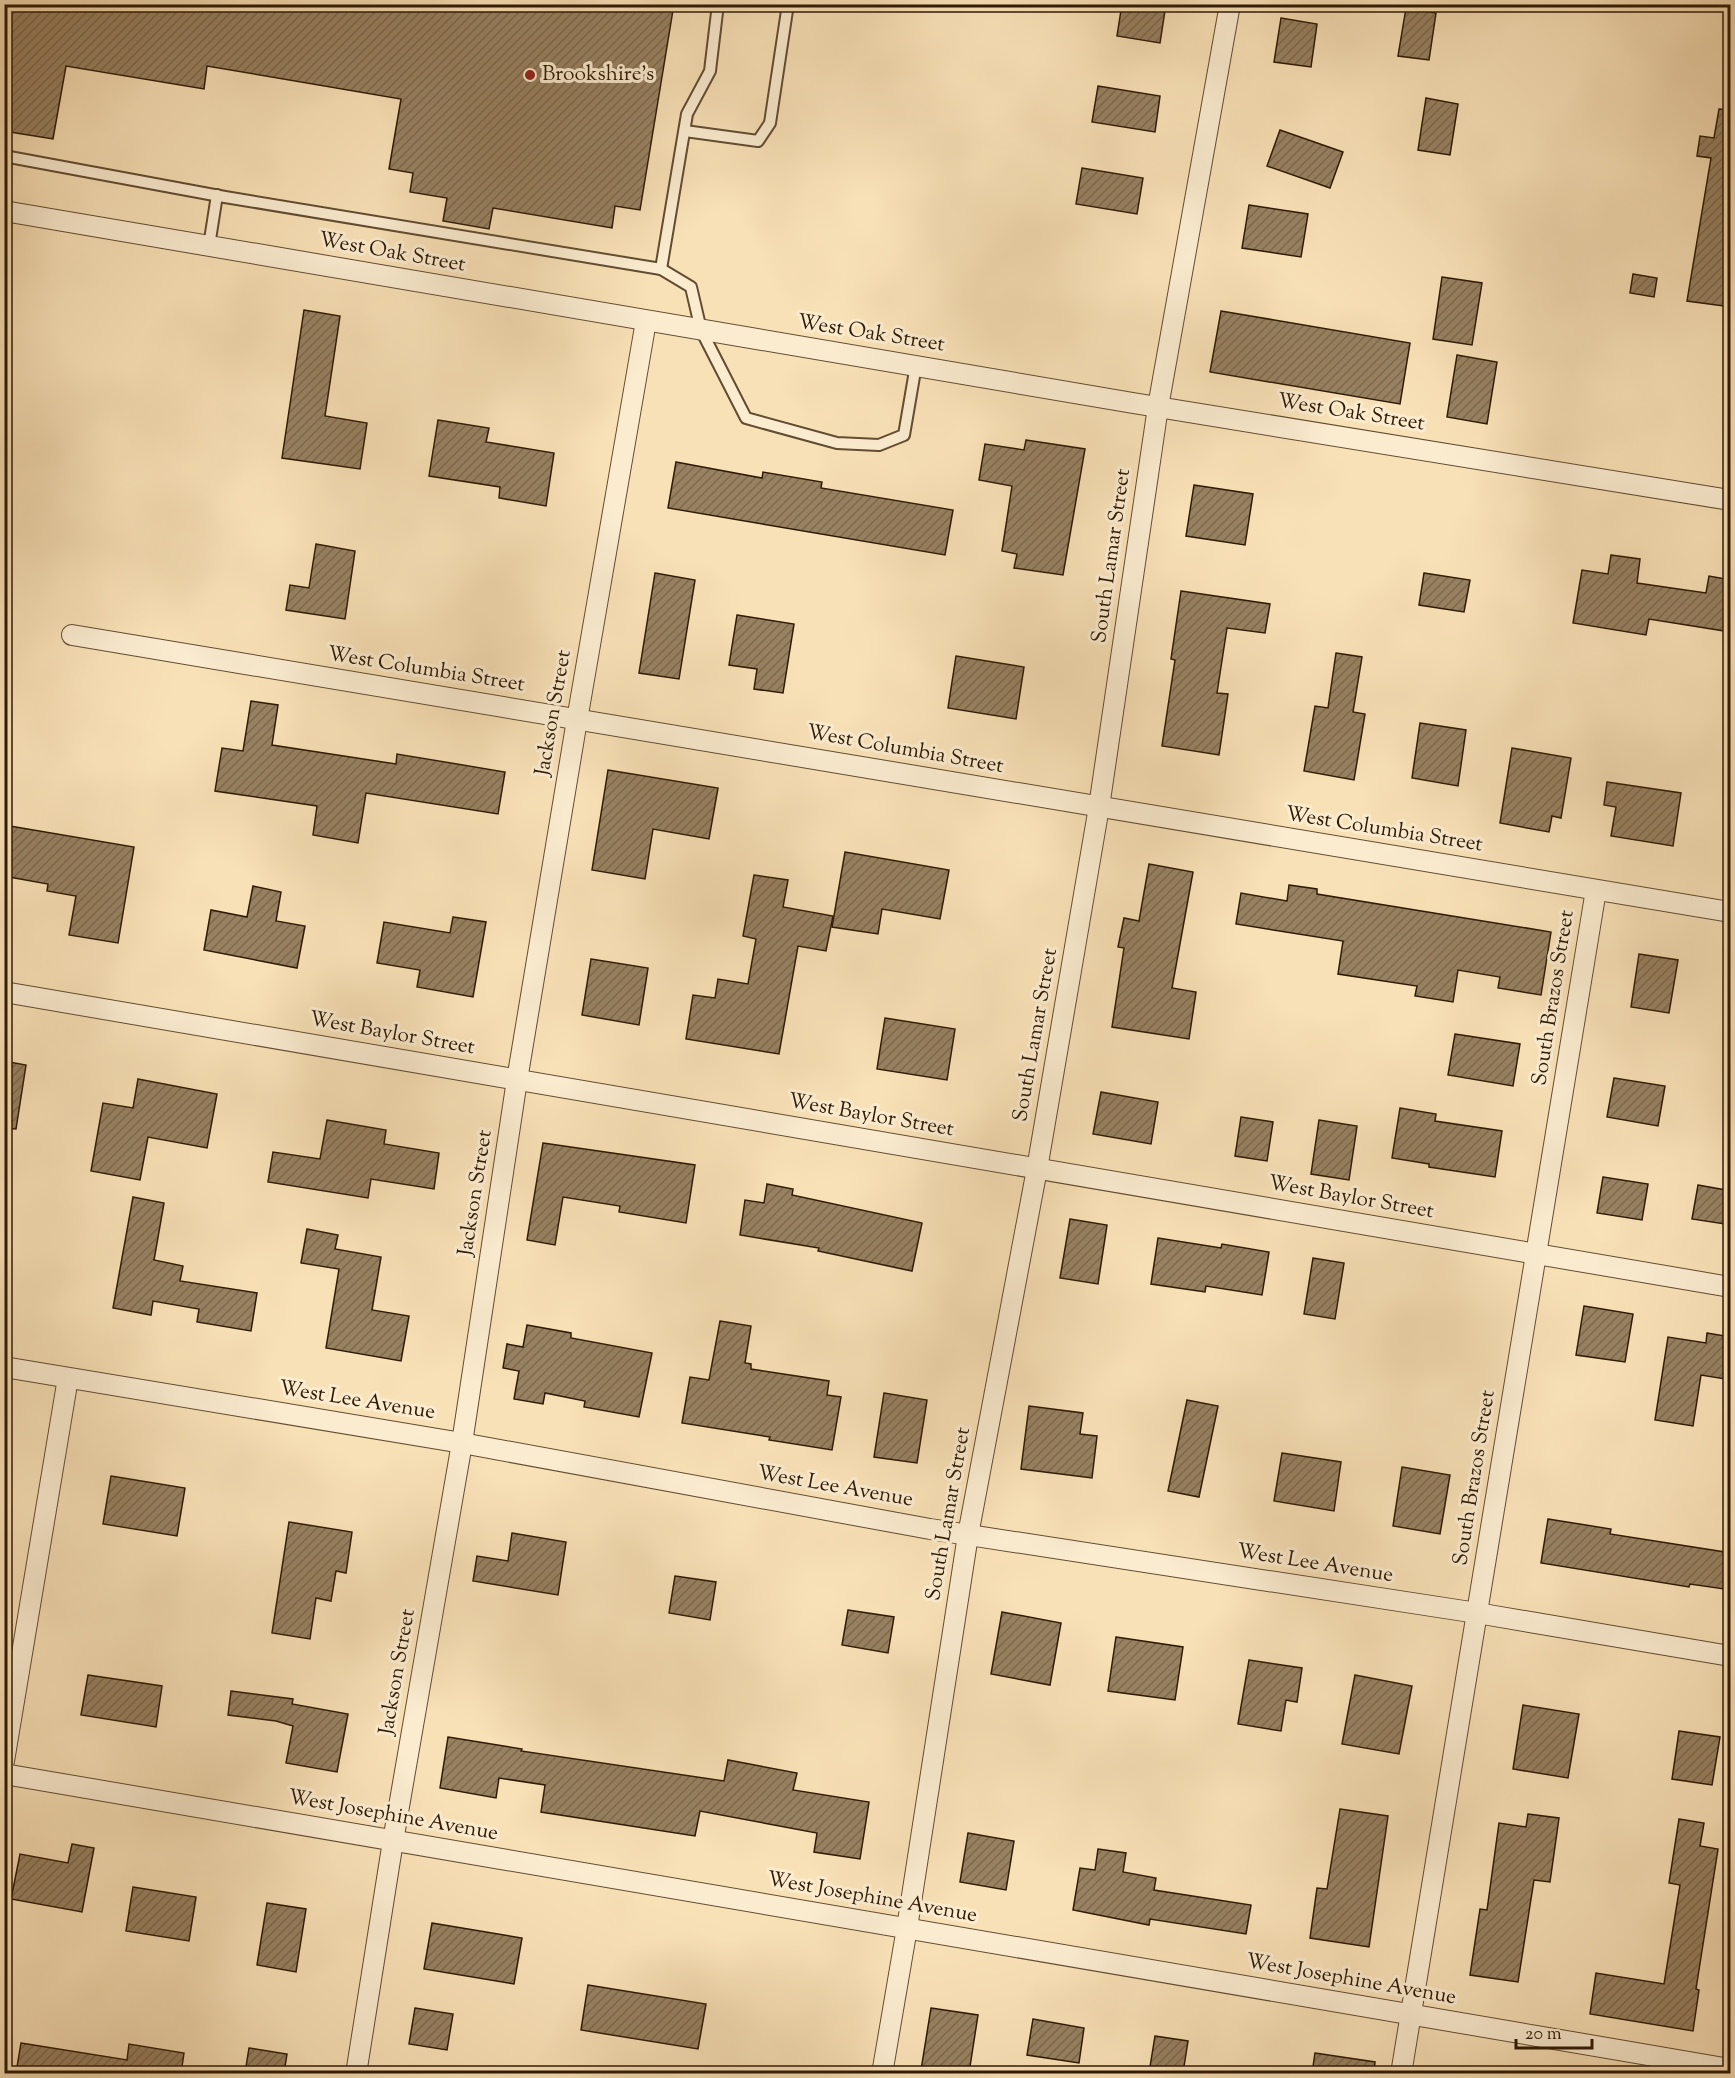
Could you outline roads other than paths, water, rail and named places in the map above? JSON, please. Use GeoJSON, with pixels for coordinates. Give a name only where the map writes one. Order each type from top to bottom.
{"type":"FeatureCollection","features":[{"type":"Feature","properties":{"kind":"street","name":"South Lamar Street"},"geometry":{"type":"LineString","coordinates":[[882,2073],[907,1928],[968,1534],[1037,1169],[1099,807],[1158,408],[1230,4]]}},
{"type":"Feature","properties":{"kind":"street","name":"West Oak Street"},"geometry":{"type":"LineString","coordinates":[[4,211],[1158,408],[1731,501]]}},
{"type":"Feature","properties":{"kind":"street","name":"Jackson Street"},"geometry":{"type":"LineString","coordinates":[[356,2073],[393,1841],[462,1443],[517,1080],[646,321]]}},
{"type":"Feature","properties":{"kind":"street","name":"West Columbia Street"},"geometry":{"type":"LineString","coordinates":[[72,635],[1731,912]]}},
{"type":"Feature","properties":{"kind":"street","name":"South Brazos Street"},"geometry":{"type":"LineString","coordinates":[[1401,2073],[1596,890]]}},
{"type":"Feature","properties":{"kind":"street","name":"West Baylor Street"},"geometry":{"type":"LineString","coordinates":[[4,992],[1731,1287]]}},
{"type":"Feature","properties":{"kind":"street","name":"West Lee Avenue"},"geometry":{"type":"LineString","coordinates":[[4,1367],[462,1443],[968,1534],[1477,1613],[1731,1656]]}},
{"type":"Feature","properties":{"kind":"street"},"geometry":{"type":"LineString","coordinates":[[4,1761],[68,1378]]}},
{"type":"Feature","properties":{"kind":"street","name":"West Josephine Avenue"},"geometry":{"type":"LineString","coordinates":[[4,1774],[1731,2069]]}},
{"type":"Feature","properties":{"kind":"lane"},"geometry":{"type":"LineString","coordinates":[[662,269],[687,114],[710,70],[718,4]]}},
{"type":"Feature","properties":{"kind":"lane"},"geometry":{"type":"LineString","coordinates":[[685,131],[758,141],[770,123],[788,4]]}},
{"type":"Feature","properties":{"kind":"lane"},"geometry":{"type":"LineString","coordinates":[[4,156],[217,195],[662,269],[691,287],[701,330],[746,418],[837,443],[879,445],[904,435],[916,365]]}},
{"type":"Feature","properties":{"kind":"lane"},"geometry":{"type":"LineString","coordinates":[[209,246],[217,195]]}},
{"type":"Feature","properties":{"kind":"place","name":"Brookshire's"},"geometry":{"type":"Point","coordinates":[530,75]}}]}
